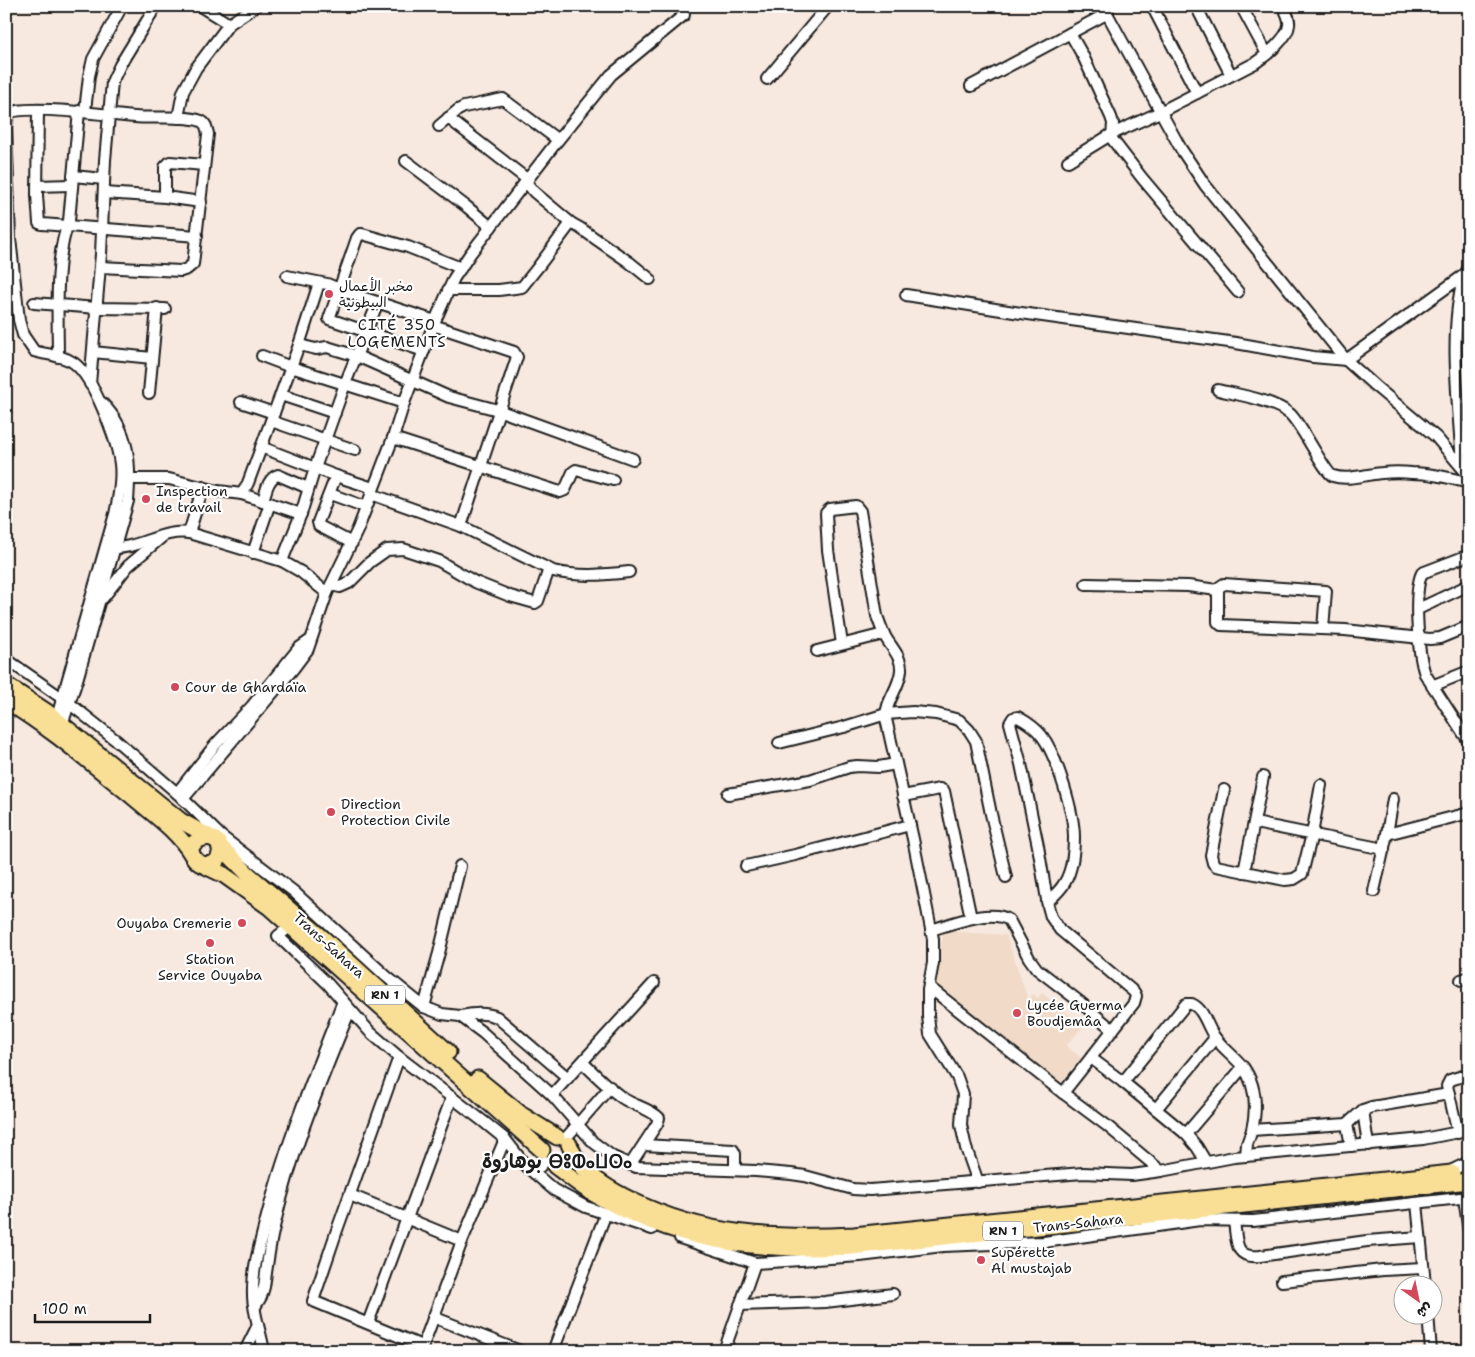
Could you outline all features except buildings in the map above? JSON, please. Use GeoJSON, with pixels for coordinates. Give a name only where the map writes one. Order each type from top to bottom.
{"type":"FeatureCollection","features":[{"type":"Feature","properties":{"kind":"highway","name":"Trans-Sahara"},"geometry":{"type":"LineString","coordinates":[[6,685],[168,826],[183,841],[197,860],[242,886],[291,926],[547,1159],[588,1190],[623,1209],[660,1225],[708,1239],[735,1244],[806,1249],[899,1242],[1469,1181]]}},
{"type":"Feature","properties":{"kind":"highway","name":"Trans-Sahara"},"geometry":{"type":"LineString","coordinates":[[6,701],[57,728],[181,821],[218,840],[249,874],[332,946],[483,1083],[522,1115],[564,1140],[579,1164],[599,1181],[620,1195],[676,1219],[728,1232],[780,1237],[854,1235],[1469,1171]]}},
{"type":"Feature","properties":{"kind":"highway"},"geometry":{"type":"LineString","coordinates":[[203,837],[218,840],[220,854],[215,862],[207,865],[197,860],[192,848],[196,841],[203,837]]}},
{"type":"Feature","properties":{"kind":"highway"},"geometry":{"type":"LineString","coordinates":[[548,1140],[564,1140],[571,1153],[568,1161],[564,1164],[547,1159],[548,1140]]}},
{"type":"Feature","properties":{"kind":"street"},"geometry":{"type":"LineString","coordinates":[[58,356],[60,264],[65,228],[69,220],[72,180],[82,111],[94,59],[122,6]]}},
{"type":"Feature","properties":{"kind":"street"},"geometry":{"type":"LineString","coordinates":[[90,385],[100,267],[104,179],[111,92],[114,76],[156,6]]}},
{"type":"Feature","properties":{"kind":"street"},"geometry":{"type":"LineString","coordinates":[[200,6],[229,24]]}},
{"type":"Feature","properties":{"kind":"street"},"geometry":{"type":"LineString","coordinates":[[178,118],[183,92],[196,68],[229,24],[256,6]]}},
{"type":"Feature","properties":{"kind":"street"},"geometry":{"type":"LineString","coordinates":[[767,79],[828,6]]}},
{"type":"Feature","properties":{"kind":"street"},"geometry":{"type":"LineString","coordinates":[[1152,6],[1196,93]]}},
{"type":"Feature","properties":{"kind":"street"},"geometry":{"type":"LineString","coordinates":[[1196,6],[1231,75]]}},
{"type":"Feature","properties":{"kind":"street"},"geometry":{"type":"LineString","coordinates":[[1241,6],[1267,54]]}},
{"type":"Feature","properties":{"kind":"street"},"geometry":{"type":"LineString","coordinates":[[1068,161],[1112,134],[1160,112],[1255,63],[1267,54],[1287,32],[1290,24],[1289,17],[1283,6]]}},
{"type":"Feature","properties":{"kind":"street"},"geometry":{"type":"LineString","coordinates":[[971,86],[1070,33],[1105,8],[1160,112],[1181,149],[1205,185],[1346,360],[1436,437],[1469,476]]}},
{"type":"Feature","properties":{"kind":"street"},"geometry":{"type":"LineString","coordinates":[[180,796],[273,686],[308,649],[309,641],[329,589],[352,543],[393,438],[434,323],[448,290],[461,268],[558,140],[611,74],[684,15]]}},
{"type":"Feature","properties":{"kind":"street"},"geometry":{"type":"LineString","coordinates":[[1070,33],[1083,56],[1111,117],[1113,124],[1112,140],[1238,292]]}},
{"type":"Feature","properties":{"kind":"street"},"geometry":{"type":"LineString","coordinates":[[439,126],[464,107],[503,99],[558,140]]}},
{"type":"Feature","properties":{"kind":"street"},"geometry":{"type":"LineString","coordinates":[[38,110],[37,186],[39,223],[197,236]]}},
{"type":"Feature","properties":{"kind":"street"},"geometry":{"type":"LineString","coordinates":[[65,701],[77,680],[96,610],[116,514],[121,481],[120,462],[99,400],[75,364],[58,356],[34,351],[23,334],[19,320],[10,238],[7,117],[12,111],[82,111],[136,117],[178,118],[201,121],[206,126],[208,134],[193,264],[186,269],[172,271],[100,267]]}},
{"type":"Feature","properties":{"kind":"street"},"geometry":{"type":"LineString","coordinates":[[448,118],[527,181],[534,192],[571,223],[601,242],[650,279]]}},
{"type":"Feature","properties":{"kind":"street"},"geometry":{"type":"LineString","coordinates":[[406,161],[492,228]]}},
{"type":"Feature","properties":{"kind":"street"},"geometry":{"type":"LineString","coordinates":[[166,197],[165,167],[167,164],[170,162],[204,165]]}},
{"type":"Feature","properties":{"kind":"street"},"geometry":{"type":"LineString","coordinates":[[37,186],[72,180],[104,179]]}},
{"type":"Feature","properties":{"kind":"street"},"geometry":{"type":"LineString","coordinates":[[104,193],[166,197],[201,202]]}},
{"type":"Feature","properties":{"kind":"street"},"geometry":{"type":"LineString","coordinates":[[448,290],[499,290],[522,287],[571,223]]}},
{"type":"Feature","properties":{"kind":"street"},"geometry":{"type":"LineString","coordinates":[[424,351],[329,319],[332,305],[357,238],[360,234],[408,248],[461,268]]}},
{"type":"Feature","properties":{"kind":"street"},"geometry":{"type":"LineString","coordinates":[[906,295],[1236,343],[1313,357],[1346,360],[1466,272]]}},
{"type":"Feature","properties":{"kind":"street"},"geometry":{"type":"LineString","coordinates":[[1462,466],[1455,338],[1457,301],[1466,272]]}},
{"type":"Feature","properties":{"kind":"street"},"geometry":{"type":"LineString","coordinates":[[288,276],[319,283],[378,302],[515,353],[517,359],[498,410],[460,526]]}},
{"type":"Feature","properties":{"kind":"street"},"geometry":{"type":"LineString","coordinates":[[242,494],[281,395],[319,283]]}},
{"type":"Feature","properties":{"kind":"street"},"geometry":{"type":"LineString","coordinates":[[282,561],[301,514],[308,488],[345,384],[378,302]]}},
{"type":"Feature","properties":{"kind":"street"},"geometry":{"type":"LineString","coordinates":[[34,303],[97,308],[161,309],[152,358],[149,393]]}},
{"type":"Feature","properties":{"kind":"street"},"geometry":{"type":"LineString","coordinates":[[299,345],[316,349],[327,347],[357,356],[449,396],[498,410],[633,459]]}},
{"type":"Feature","properties":{"kind":"street"},"geometry":{"type":"LineString","coordinates":[[93,352],[152,358]]}},
{"type":"Feature","properties":{"kind":"street"},"geometry":{"type":"LineString","coordinates":[[262,356],[290,367],[404,403]]}},
{"type":"Feature","properties":{"kind":"street"},"geometry":{"type":"LineString","coordinates":[[1218,390],[1269,403],[1289,414],[1300,426],[1318,454],[1327,473],[1334,476],[1344,478],[1382,473],[1414,472],[1469,482]]}},
{"type":"Feature","properties":{"kind":"street"},"geometry":{"type":"LineString","coordinates":[[281,395],[335,413]]}},
{"type":"Feature","properties":{"kind":"street"},"geometry":{"type":"LineString","coordinates":[[57,728],[110,548],[128,502],[130,479],[125,439],[119,423],[113,414],[99,400]]}},
{"type":"Feature","properties":{"kind":"street"},"geometry":{"type":"LineString","coordinates":[[241,402],[272,418],[355,450]]}},
{"type":"Feature","properties":{"kind":"street"},"geometry":{"type":"LineString","coordinates":[[393,438],[560,492],[565,490],[573,472],[576,470],[613,480]]}},
{"type":"Feature","properties":{"kind":"street"},"geometry":{"type":"LineString","coordinates":[[261,447],[460,526],[549,569],[568,574],[596,576],[629,572]]}},
{"type":"Feature","properties":{"kind":"street"},"geometry":{"type":"LineString","coordinates":[[253,553],[270,480],[278,475],[308,488]]}},
{"type":"Feature","properties":{"kind":"street"},"geometry":{"type":"LineString","coordinates":[[336,476],[318,522],[319,526],[352,543]]}},
{"type":"Feature","properties":{"kind":"street"},"geometry":{"type":"LineString","coordinates":[[130,479],[169,479],[218,492],[242,494],[301,514]]}},
{"type":"Feature","properties":{"kind":"street"},"geometry":{"type":"LineString","coordinates":[[189,533],[203,487]]}},
{"type":"Feature","properties":{"kind":"street"},"geometry":{"type":"LineString","coordinates":[[330,494],[366,507]]}},
{"type":"Feature","properties":{"kind":"street"},"geometry":{"type":"LineString","coordinates":[[842,644],[828,550],[826,513],[830,509],[856,506],[860,511],[877,616],[884,634],[899,658],[901,671],[887,706],[886,714],[931,930],[933,963],[929,986],[928,1016],[930,1034],[957,1077],[963,1094],[961,1125],[966,1148],[978,1182]]}},
{"type":"Feature","properties":{"kind":"street"},"geometry":{"type":"LineString","coordinates":[[110,548],[175,532],[189,533],[282,561],[329,589],[349,583],[370,562],[387,550],[404,549],[439,561],[474,582],[510,596],[535,603],[538,601],[549,569]]}},
{"type":"Feature","properties":{"kind":"street"},"geometry":{"type":"LineString","coordinates":[[96,610],[107,592],[128,566],[162,536]]}},
{"type":"Feature","properties":{"kind":"street"},"geometry":{"type":"LineString","coordinates":[[1469,555],[1422,573],[1418,608],[1418,637],[1421,662],[1432,686],[1469,742]]}},
{"type":"Feature","properties":{"kind":"street"},"geometry":{"type":"LineString","coordinates":[[1086,584],[1188,586],[1217,590]]}},
{"type":"Feature","properties":{"kind":"street"},"geometry":{"type":"LineString","coordinates":[[1323,629],[1326,591],[1224,584],[1217,590],[1218,622],[1221,625],[1323,629],[1440,638],[1469,626]]}},
{"type":"Feature","properties":{"kind":"street"},"geometry":{"type":"LineString","coordinates":[[1418,608],[1469,585]]}},
{"type":"Feature","properties":{"kind":"street"},"geometry":{"type":"LineString","coordinates":[[817,651],[884,634]]}},
{"type":"Feature","properties":{"kind":"street"},"geometry":{"type":"LineString","coordinates":[[6,659],[118,742],[180,796],[218,840],[292,891],[387,977],[424,1007],[442,1014],[460,1016],[491,1014],[497,1017],[568,1078]]}},
{"type":"Feature","properties":{"kind":"street"},"geometry":{"type":"LineString","coordinates":[[1432,686],[1469,670]]}},
{"type":"Feature","properties":{"kind":"street"},"geometry":{"type":"LineString","coordinates":[[779,743],[844,727],[886,714],[913,712],[936,714],[959,720],[970,730],[976,741],[1006,877]]}},
{"type":"Feature","properties":{"kind":"street"},"geometry":{"type":"LineString","coordinates":[[1047,902],[1057,894],[1065,882],[1069,870],[1074,836],[1063,783],[1054,756],[1035,728],[1016,717],[1012,718],[1010,723],[1033,821],[1047,902],[1051,917],[1060,930],[1134,992],[1136,996],[1134,1003],[1063,1093]]}},
{"type":"Feature","properties":{"kind":"street"},"geometry":{"type":"LineString","coordinates":[[728,794],[810,780],[849,767],[879,767],[896,764]]}},
{"type":"Feature","properties":{"kind":"street"},"geometry":{"type":"LineString","coordinates":[[1244,872],[1264,777]]}},
{"type":"Feature","properties":{"kind":"street"},"geometry":{"type":"LineString","coordinates":[[1224,790],[1211,860],[1216,866],[1285,880],[1300,877],[1303,872],[1321,785]]}},
{"type":"Feature","properties":{"kind":"street"},"geometry":{"type":"LineString","coordinates":[[903,796],[940,789],[944,790],[971,918]]}},
{"type":"Feature","properties":{"kind":"street"},"geometry":{"type":"LineString","coordinates":[[1374,891],[1388,834],[1393,799]]}},
{"type":"Feature","properties":{"kind":"street"},"geometry":{"type":"LineString","coordinates":[[1388,834],[1469,813]]}},
{"type":"Feature","properties":{"kind":"street"},"geometry":{"type":"LineString","coordinates":[[1255,823],[1384,849]]}},
{"type":"Feature","properties":{"kind":"street"},"geometry":{"type":"LineString","coordinates":[[746,866],[910,825]]}},
{"type":"Feature","properties":{"kind":"street"},"geometry":{"type":"LineString","coordinates":[[424,1007],[460,866]]}},
{"type":"Feature","properties":{"kind":"street"},"geometry":{"type":"LineString","coordinates":[[931,930],[971,918],[1002,916],[1009,920],[1037,969],[1113,1030]]}},
{"type":"Feature","properties":{"kind":"street"},"geometry":{"type":"LineString","coordinates":[[291,926],[278,936],[328,984],[370,1032],[399,1057],[505,1139],[534,1173],[554,1190],[586,1207],[755,1263],[860,1256],[943,1246],[1044,1242],[1200,1220],[1234,1222],[1466,1197],[1469,1232]]}},
{"type":"Feature","properties":{"kind":"street"},"geometry":{"type":"LineString","coordinates":[[552,1095],[654,983]]}},
{"type":"Feature","properties":{"kind":"street"},"geometry":{"type":"LineString","coordinates":[[929,986],[1106,1125],[1161,1171]]}},
{"type":"Feature","properties":{"kind":"street"},"geometry":{"type":"LineString","coordinates":[[264,1351],[253,1298],[260,1242],[273,1190],[292,1149],[343,1001]]}},
{"type":"Feature","properties":{"kind":"street"},"geometry":{"type":"LineString","coordinates":[[1123,1082],[1186,1004],[1192,1004],[1199,1009],[1215,1038],[1243,1067],[1252,1085],[1256,1100],[1256,1110],[1247,1144],[1246,1156]]}},
{"type":"Feature","properties":{"kind":"street"},"geometry":{"type":"LineString","coordinates":[[313,1090],[350,1010]]}},
{"type":"Feature","properties":{"kind":"street"},"geometry":{"type":"LineString","coordinates":[[460,1016],[552,1095],[593,1142],[613,1157],[636,1167],[735,1170],[805,1176],[853,1189],[870,1190],[1083,1173],[1132,1174],[1161,1171],[1246,1156],[1423,1139],[1469,1130]]}},
{"type":"Feature","properties":{"kind":"street"},"geometry":{"type":"LineString","coordinates":[[1156,1109],[1215,1038]]}},
{"type":"Feature","properties":{"kind":"street"},"geometry":{"type":"LineString","coordinates":[[399,1057],[313,1301],[368,1323],[421,1348],[462,1241],[505,1139]]}},
{"type":"Feature","properties":{"kind":"street"},"geometry":{"type":"LineString","coordinates":[[1091,1058],[1186,1134],[1206,1162]]}},
{"type":"Feature","properties":{"kind":"street"},"geometry":{"type":"LineString","coordinates":[[582,1062],[622,1098],[635,1106],[653,1112],[659,1118],[630,1165]]}},
{"type":"Feature","properties":{"kind":"street"},"geometry":{"type":"LineString","coordinates":[[1186,1134],[1243,1067]]}},
{"type":"Feature","properties":{"kind":"street"},"geometry":{"type":"LineString","coordinates":[[1458,1133],[1447,1086],[1450,1080],[1469,1074]]}},
{"type":"Feature","properties":{"kind":"street"},"geometry":{"type":"LineString","coordinates":[[564,1140],[610,1087]]}},
{"type":"Feature","properties":{"kind":"street"},"geometry":{"type":"LineString","coordinates":[[1252,1130],[1347,1124],[1363,1110],[1449,1094]]}},
{"type":"Feature","properties":{"kind":"street"},"geometry":{"type":"LineString","coordinates":[[368,1323],[452,1097]]}},
{"type":"Feature","properties":{"kind":"street"},"geometry":{"type":"LineString","coordinates":[[1363,1110],[1368,1145]]}},
{"type":"Feature","properties":{"kind":"street"},"geometry":{"type":"LineString","coordinates":[[1347,1124],[1351,1146]]}},
{"type":"Feature","properties":{"kind":"street"},"geometry":{"type":"LineString","coordinates":[[644,1145],[733,1150],[735,1154],[735,1170]]}},
{"type":"Feature","properties":{"kind":"street"},"geometry":{"type":"LineString","coordinates":[[534,1173],[547,1159]]}},
{"type":"Feature","properties":{"kind":"street"},"geometry":{"type":"LineString","coordinates":[[1446,1173],[1469,1162]]}},
{"type":"Feature","properties":{"kind":"street"},"geometry":{"type":"LineString","coordinates":[[350,1195],[462,1241]]}},
{"type":"Feature","properties":{"kind":"street"},"geometry":{"type":"LineString","coordinates":[[1417,1203],[1424,1274]]}},
{"type":"Feature","properties":{"kind":"street"},"geometry":{"type":"LineString","coordinates":[[553,1351],[606,1213]]}},
{"type":"Feature","properties":{"kind":"street"},"geometry":{"type":"LineString","coordinates":[[1234,1222],[1238,1248],[1243,1255],[1248,1256],[1260,1256],[1367,1241],[1420,1237]]}},
{"type":"Feature","properties":{"kind":"street"},"geometry":{"type":"LineString","coordinates":[[724,1351],[755,1263]]}},
{"type":"Feature","properties":{"kind":"street"},"geometry":{"type":"LineString","coordinates":[[1282,1281],[1383,1270],[1423,1268]]}},
{"type":"Feature","properties":{"kind":"street"},"geometry":{"type":"LineString","coordinates":[[740,1305],[825,1302],[893,1294]]}},
{"type":"Feature","properties":{"kind":"street"},"geometry":{"type":"LineString","coordinates":[[433,1317],[520,1351]]}},
{"type":"Feature","properties":{"kind":"street"},"geometry":{"type":"LineString","coordinates":[[1429,1324],[1432,1351]]}},
{"type":"Feature","properties":{"kind":"street"},"geometry":{"type":"LineString","coordinates":[[245,1351],[258,1325]]}},
{"type":"Feature","properties":{"kind":"shaded area","name":"Lycée Guerma Boudjemâa"},"geometry":{"type":"Polygon","coordinates":[[[944,931],[1006,935],[1028,999],[1033,994],[1038,998],[1042,993],[1083,1026],[1066,1046],[1081,1058],[1060,1084],[930,984],[944,931]]]}},
{"type":"Feature","properties":{"kind":"place","name":"مخبر الأعمال البيطونية"},"geometry":{"type":"Point","coordinates":[329,294]}},
{"type":"Feature","properties":{"kind":"place","name":"Inspection de travail"},"geometry":{"type":"Point","coordinates":[146,499]}},
{"type":"Feature","properties":{"kind":"place","name":"Cour de Ghardaïa"},"geometry":{"type":"Point","coordinates":[175,687]}},
{"type":"Feature","properties":{"kind":"place","name":"Direction Protection Civile"},"geometry":{"type":"Point","coordinates":[331,812]}},
{"type":"Feature","properties":{"kind":"place","name":"Ouyaba Cremerie"},"geometry":{"type":"Point","coordinates":[242,923]}},
{"type":"Feature","properties":{"kind":"place","name":"Station Service Ouyaba"},"geometry":{"type":"Point","coordinates":[210,943]}},
{"type":"Feature","properties":{"kind":"place","name":"Lycée Guerma Boudjemâa"},"geometry":{"type":"Point","coordinates":[1017,1013]}},
{"type":"Feature","properties":{"kind":"place","name":"Supérette Al mustajab"},"geometry":{"type":"Point","coordinates":[981,1260]}},
{"type":"Feature","properties":{"kind":"district","name":"CITÉ 350 LOGEMENTS"},"geometry":{"type":"Point","coordinates":[397,334]}},
{"type":"Feature","properties":{"kind":"district","name":"بوهاروة ⴱⵓⵀⴰⵡⵔⴰ"},"geometry":{"type":"Point","coordinates":[557,1161]}}]}
